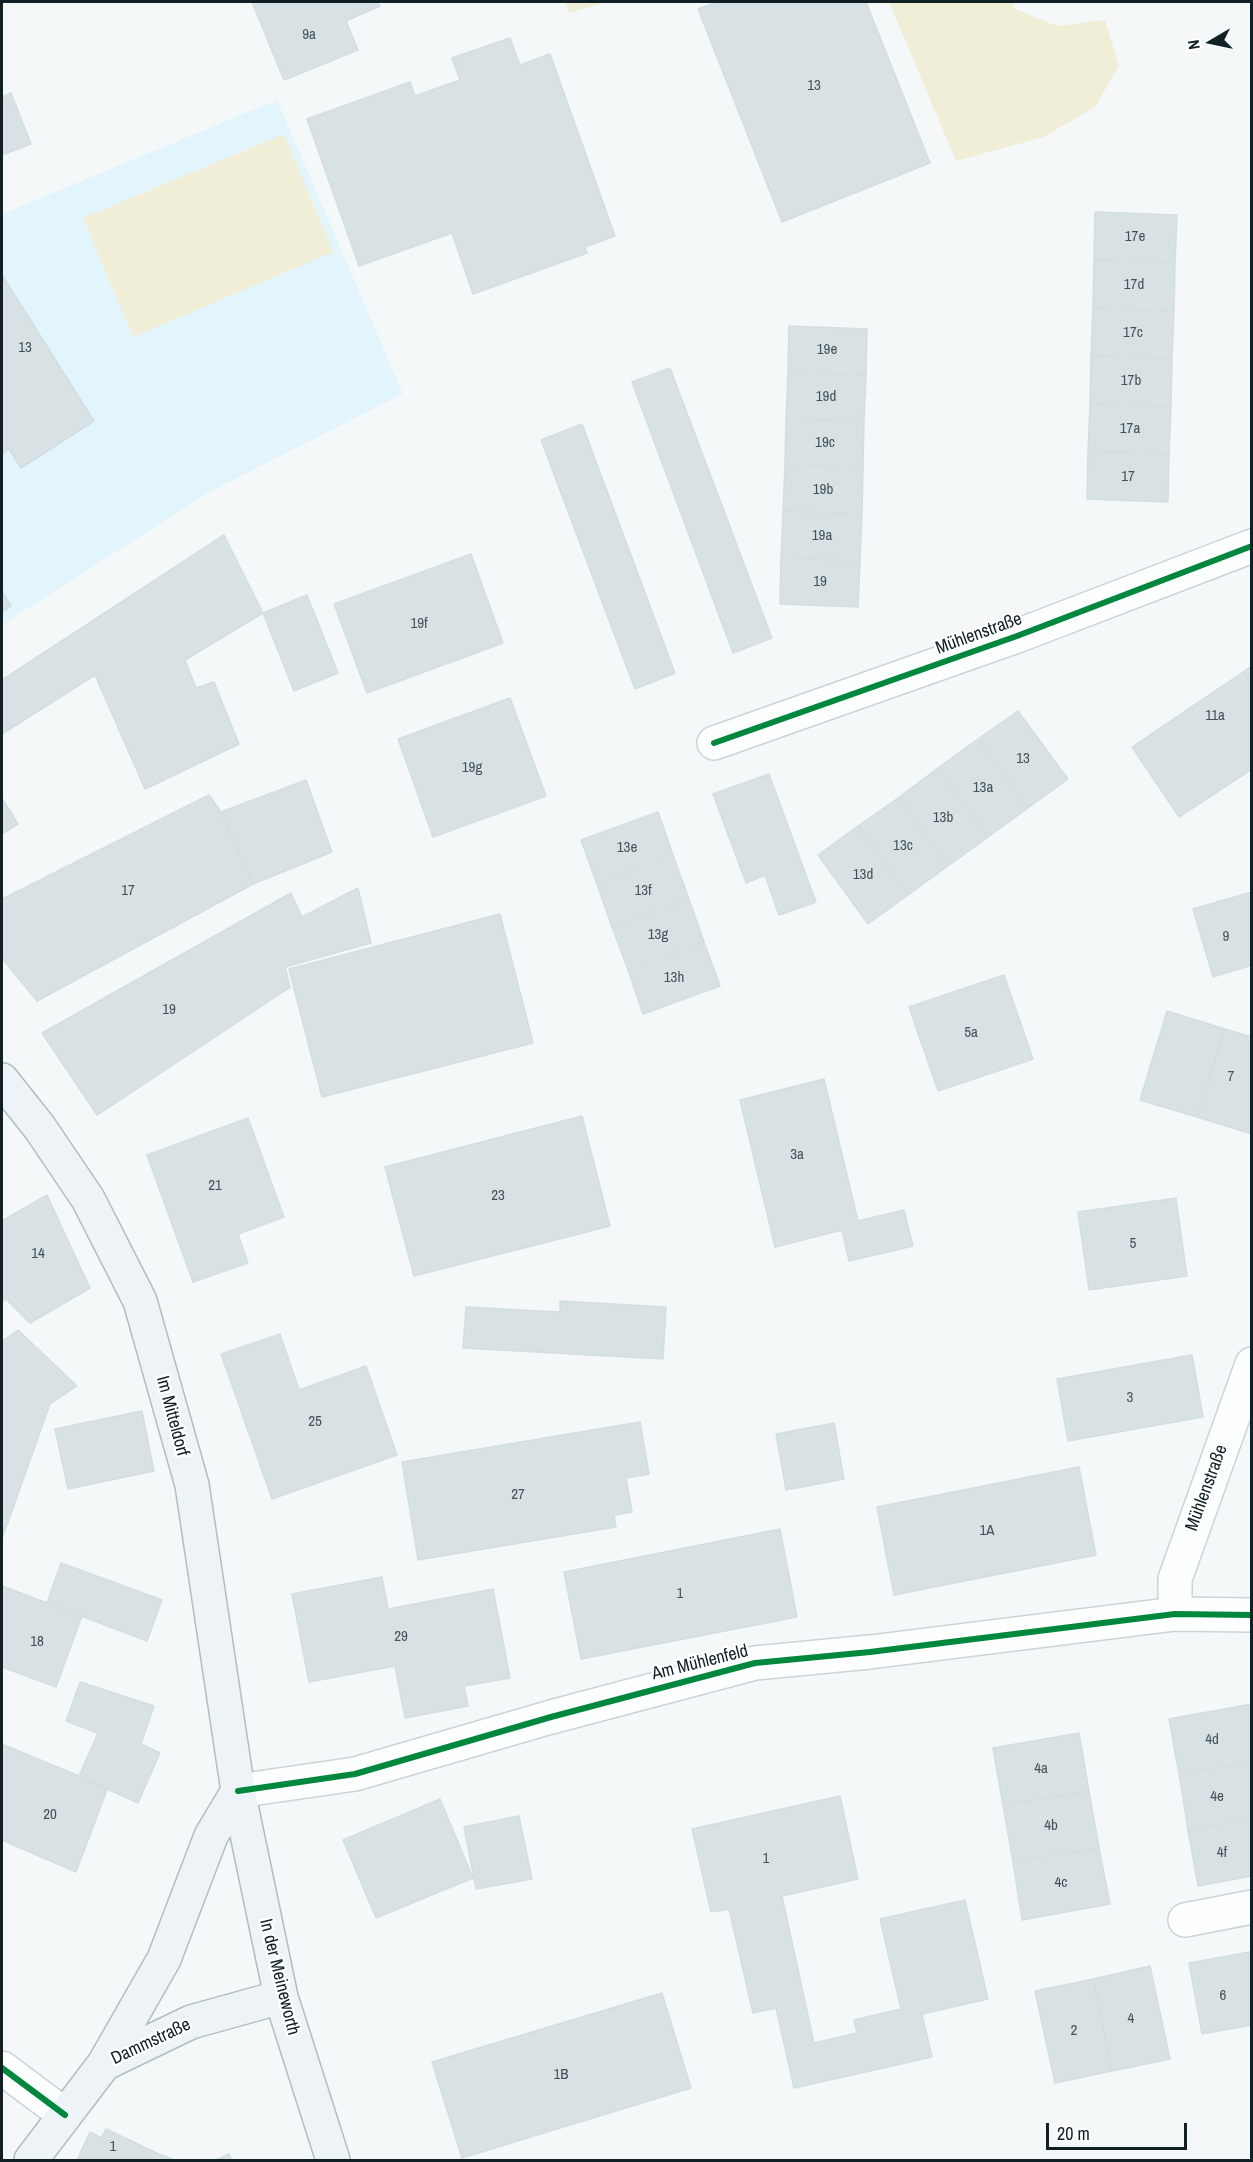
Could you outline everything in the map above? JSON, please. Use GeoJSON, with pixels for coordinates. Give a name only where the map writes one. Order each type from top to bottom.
{"type":"FeatureCollection","features":[{"type":"Feature","properties":{"kind":"main road","name":"Im Mitteldorf"},"geometry":{"type":"LineString","coordinates":[[2,1080],[40,1128],[88,1199],[140,1301],[192,1485],[238,1791]]}},
{"type":"Feature","properties":{"kind":"main road","name":"In der Meineworth"},"geometry":{"type":"LineString","coordinates":[[238,1791],[281,1996],[333,2160]]}},
{"type":"Feature","properties":{"kind":"main road"},"geometry":{"type":"LineString","coordinates":[[104,2064],[164,1959],[211,1836],[238,1791]]}},
{"type":"Feature","properties":{"kind":"main road","name":"Dammstraße"},"geometry":{"type":"LineString","coordinates":[[31,2160],[104,2064],[191,2022],[281,1996]]}},
{"type":"Feature","properties":{"kind":"street","name":"Mühlenstraße"},"geometry":{"type":"LineString","coordinates":[[714,743],[1017,636],[1251,546]]}},
{"type":"Feature","properties":{"kind":"street","name":"Mühlenstraße"},"geometry":{"type":"LineString","coordinates":[[1175,1614],[1175,1579],[1251,1364]]}},
{"type":"Feature","properties":{"kind":"street","name":"Am Mühlenfeld"},"geometry":{"type":"LineString","coordinates":[[238,1791],[355,1774],[551,1717],[755,1663],[870,1652],[1175,1614],[1251,1616]]}},
{"type":"Feature","properties":{"kind":"street"},"geometry":{"type":"LineString","coordinates":[[1185,1920],[1251,1907]]}},
{"type":"Feature","properties":{"kind":"street"},"geometry":{"type":"LineString","coordinates":[[2,2068],[65,2115]]}},
{"type":"Feature","properties":{"kind":"shaded area"},"geometry":{"type":"Polygon","coordinates":[[[565,2],[607,2],[569,13],[565,2]]]}},
{"type":"Feature","properties":{"kind":"shaded area"},"geometry":{"type":"Polygon","coordinates":[[[889,2],[1015,2],[1013,8],[1057,26],[1105,20],[1119,66],[1095,107],[1044,137],[956,161],[889,2]]]}},
{"type":"Feature","properties":{"kind":"shaded area"},"geometry":{"type":"Polygon","coordinates":[[[277,100],[403,394],[211,491],[2,625],[2,214],[277,100]]]}},
{"type":"Feature","properties":{"kind":"shaded area"},"geometry":{"type":"Polygon","coordinates":[[[284,134],[333,252],[133,337],[83,218],[284,134]]]}},
{"type":"Feature","properties":{"kind":"building"},"geometry":{"type":"Polygon","coordinates":[[[252,2],[378,2],[380,6],[346,21],[358,50],[284,80],[252,2]]]}},
{"type":"Feature","properties":{"kind":"building"},"geometry":{"type":"Polygon","coordinates":[[[717,2],[866,2],[930,163],[782,222],[698,9],[717,2]]]}},
{"type":"Feature","properties":{"kind":"building"},"geometry":{"type":"Polygon","coordinates":[[[510,38],[520,65],[550,54],[615,236],[585,247],[587,253],[473,294],[452,233],[359,266],[307,119],[410,82],[415,96],[460,80],[452,58],[510,38]]]}},
{"type":"Feature","properties":{"kind":"building"},"geometry":{"type":"Polygon","coordinates":[[[11,93],[31,144],[2,155],[2,97],[11,93]]]}},
{"type":"Feature","properties":{"kind":"building"},"geometry":{"type":"Polygon","coordinates":[[[1095,212],[1177,215],[1175,262],[1094,260],[1095,212]]]}},
{"type":"Feature","properties":{"kind":"building"},"geometry":{"type":"Polygon","coordinates":[[[1094,260],[1175,262],[1174,311],[1093,308],[1094,260]]]}},
{"type":"Feature","properties":{"kind":"building"},"geometry":{"type":"Polygon","coordinates":[[[2,275],[94,421],[21,468],[9,449],[2,454],[2,275]]]}},
{"type":"Feature","properties":{"kind":"building"},"geometry":{"type":"Polygon","coordinates":[[[1093,308],[1174,311],[1172,358],[1091,356],[1093,308]]]}},
{"type":"Feature","properties":{"kind":"building"},"geometry":{"type":"Polygon","coordinates":[[[789,326],[867,329],[866,375],[788,372],[789,326]]]}},
{"type":"Feature","properties":{"kind":"building"},"geometry":{"type":"Polygon","coordinates":[[[1091,356],[1172,358],[1171,406],[1090,404],[1091,356]]]}},
{"type":"Feature","properties":{"kind":"building"},"geometry":{"type":"Polygon","coordinates":[[[670,368],[772,638],[733,653],[632,382],[670,368]]]}},
{"type":"Feature","properties":{"kind":"building"},"geometry":{"type":"Polygon","coordinates":[[[788,372],[866,375],[864,421],[786,419],[788,372]]]}},
{"type":"Feature","properties":{"kind":"building"},"geometry":{"type":"Polygon","coordinates":[[[1090,404],[1171,406],[1169,454],[1088,451],[1090,404]]]}},
{"type":"Feature","properties":{"kind":"building"},"geometry":{"type":"Polygon","coordinates":[[[786,419],[864,421],[863,468],[785,465],[786,419]]]}},
{"type":"Feature","properties":{"kind":"building"},"geometry":{"type":"Polygon","coordinates":[[[582,424],[675,673],[635,689],[541,440],[582,424]]]}},
{"type":"Feature","properties":{"kind":"building"},"geometry":{"type":"Polygon","coordinates":[[[1088,451],[1169,454],[1168,502],[1087,499],[1088,451]]]}},
{"type":"Feature","properties":{"kind":"building"},"geometry":{"type":"Polygon","coordinates":[[[785,465],[863,468],[862,514],[783,511],[785,465]]]}},
{"type":"Feature","properties":{"kind":"building"},"geometry":{"type":"Polygon","coordinates":[[[783,511],[862,514],[860,561],[781,558],[783,511]]]}},
{"type":"Feature","properties":{"kind":"building"},"geometry":{"type":"Polygon","coordinates":[[[224,535],[263,613],[185,660],[196,688],[214,682],[239,744],[145,789],[95,675],[2,734],[2,680],[224,535]]]}},
{"type":"Feature","properties":{"kind":"building"},"geometry":{"type":"Polygon","coordinates":[[[471,554],[503,643],[367,693],[334,604],[471,554]]]}},
{"type":"Feature","properties":{"kind":"building"},"geometry":{"type":"Polygon","coordinates":[[[781,558],[860,561],[858,607],[780,604],[781,558]]]}},
{"type":"Feature","properties":{"kind":"building"},"geometry":{"type":"Polygon","coordinates":[[[2,591],[11,606],[2,612],[2,591]]]}},
{"type":"Feature","properties":{"kind":"building"},"geometry":{"type":"Polygon","coordinates":[[[307,595],[338,673],[294,691],[263,613],[307,595]]]}},
{"type":"Feature","properties":{"kind":"building"},"geometry":{"type":"Polygon","coordinates":[[[1252,666],[1252,685],[1243,672],[1252,666]]]}},
{"type":"Feature","properties":{"kind":"building"},"geometry":{"type":"Polygon","coordinates":[[[1243,672],[1252,685],[1252,769],[1179,817],[1132,747],[1243,672]]]}},
{"type":"Feature","properties":{"kind":"building"},"geometry":{"type":"Polygon","coordinates":[[[510,698],[546,796],[433,837],[398,739],[510,698]]]}},
{"type":"Feature","properties":{"kind":"building"},"geometry":{"type":"Polygon","coordinates":[[[1018,711],[1068,779],[1028,808],[978,739],[1018,711]]]}},
{"type":"Feature","properties":{"kind":"building"},"geometry":{"type":"Polygon","coordinates":[[[978,739],[1028,808],[988,837],[938,768],[978,739]]]}},
{"type":"Feature","properties":{"kind":"building"},"geometry":{"type":"Polygon","coordinates":[[[938,768],[988,837],[948,866],[898,798],[938,768]]]}},
{"type":"Feature","properties":{"kind":"building"},"geometry":{"type":"Polygon","coordinates":[[[769,774],[816,902],[779,915],[765,875],[746,883],[713,794],[769,774]]]}},
{"type":"Feature","properties":{"kind":"building"},"geometry":{"type":"Polygon","coordinates":[[[306,780],[332,852],[253,884],[221,812],[306,780]]]}},
{"type":"Feature","properties":{"kind":"building"},"geometry":{"type":"Polygon","coordinates":[[[209,795],[221,812],[253,884],[37,1001],[2,958],[2,899],[209,795]]]}},
{"type":"Feature","properties":{"kind":"building"},"geometry":{"type":"Polygon","coordinates":[[[2,798],[18,824],[2,834],[2,798]]]}},
{"type":"Feature","properties":{"kind":"building"},"geometry":{"type":"Polygon","coordinates":[[[898,798],[948,866],[908,895],[858,826],[898,798]]]}},
{"type":"Feature","properties":{"kind":"building"},"geometry":{"type":"Polygon","coordinates":[[[658,812],[673,855],[597,884],[581,840],[658,812]]]}},
{"type":"Feature","properties":{"kind":"building"},"geometry":{"type":"Polygon","coordinates":[[[858,826],[908,895],[868,924],[818,855],[858,826]]]}},
{"type":"Feature","properties":{"kind":"building"},"geometry":{"type":"Polygon","coordinates":[[[673,855],[689,899],[612,927],[597,884],[673,855]]]}},
{"type":"Feature","properties":{"kind":"building"},"geometry":{"type":"Polygon","coordinates":[[[358,888],[371,943],[285,967],[290,987],[97,1115],[42,1033],[291,893],[302,917],[358,888]]]}},
{"type":"Feature","properties":{"kind":"building"},"geometry":{"type":"Polygon","coordinates":[[[1252,892],[1252,965],[1213,977],[1193,909],[1252,892]]]}},
{"type":"Feature","properties":{"kind":"building"},"geometry":{"type":"Polygon","coordinates":[[[689,899],[704,942],[628,970],[612,927],[689,899]]]}},
{"type":"Feature","properties":{"kind":"building"},"geometry":{"type":"Polygon","coordinates":[[[500,914],[533,1043],[322,1097],[289,969],[500,914]]]}},
{"type":"Feature","properties":{"kind":"building"},"geometry":{"type":"Polygon","coordinates":[[[704,942],[720,986],[643,1014],[628,970],[704,942]]]}},
{"type":"Feature","properties":{"kind":"building"},"geometry":{"type":"Polygon","coordinates":[[[1004,975],[1033,1059],[938,1091],[909,1007],[1004,975]]]}},
{"type":"Feature","properties":{"kind":"building"},"geometry":{"type":"Polygon","coordinates":[[[1167,1011],[1225,1029],[1197,1117],[1140,1100],[1167,1011]]]}},
{"type":"Feature","properties":{"kind":"building"},"geometry":{"type":"Polygon","coordinates":[[[1225,1029],[1252,1037],[1252,1134],[1197,1117],[1225,1029]]]}},
{"type":"Feature","properties":{"kind":"building"},"geometry":{"type":"Polygon","coordinates":[[[824,1079],[858,1221],[904,1210],[913,1246],[849,1261],[842,1230],[775,1247],[740,1100],[824,1079]]]}},
{"type":"Feature","properties":{"kind":"building"},"geometry":{"type":"Polygon","coordinates":[[[582,1116],[610,1226],[414,1276],[385,1167],[582,1116]]]}},
{"type":"Feature","properties":{"kind":"building"},"geometry":{"type":"Polygon","coordinates":[[[248,1118],[284,1217],[238,1234],[248,1263],[193,1282],[147,1155],[248,1118]]]}},
{"type":"Feature","properties":{"kind":"building"},"geometry":{"type":"Polygon","coordinates":[[[47,1195],[90,1288],[30,1323],[6,1299],[2,1302],[2,1221],[47,1195]]]}},
{"type":"Feature","properties":{"kind":"building"},"geometry":{"type":"Polygon","coordinates":[[[1176,1198],[1187,1276],[1089,1290],[1078,1212],[1176,1198]]]}},
{"type":"Feature","properties":{"kind":"building"},"geometry":{"type":"Polygon","coordinates":[[[560,1301],[666,1307],[663,1359],[463,1348],[466,1307],[560,1312],[560,1301]]]}},
{"type":"Feature","properties":{"kind":"building"},"geometry":{"type":"Polygon","coordinates":[[[18,1330],[77,1386],[50,1404],[2,1539],[2,1341],[18,1330]]]}},
{"type":"Feature","properties":{"kind":"building"},"geometry":{"type":"Polygon","coordinates":[[[280,1334],[299,1390],[366,1366],[397,1455],[272,1499],[221,1354],[280,1334]]]}},
{"type":"Feature","properties":{"kind":"building"},"geometry":{"type":"Polygon","coordinates":[[[1192,1355],[1203,1417],[1068,1441],[1057,1379],[1192,1355]]]}},
{"type":"Feature","properties":{"kind":"building"},"geometry":{"type":"Polygon","coordinates":[[[142,1411],[154,1471],[68,1489],[55,1429],[142,1411]]]}},
{"type":"Feature","properties":{"kind":"building"},"geometry":{"type":"Polygon","coordinates":[[[640,1422],[649,1474],[626,1478],[632,1512],[614,1515],[616,1527],[418,1560],[402,1462],[640,1422]]]}},
{"type":"Feature","properties":{"kind":"building"},"geometry":{"type":"Polygon","coordinates":[[[834,1423],[844,1479],[786,1490],[776,1434],[834,1423]]]}},
{"type":"Feature","properties":{"kind":"building"},"geometry":{"type":"Polygon","coordinates":[[[1079,1467],[1096,1555],[894,1595],[877,1507],[1079,1467]]]}},
{"type":"Feature","properties":{"kind":"building"},"geometry":{"type":"Polygon","coordinates":[[[780,1529],[797,1617],[581,1659],[564,1572],[780,1529]]]}},
{"type":"Feature","properties":{"kind":"building"},"geometry":{"type":"Polygon","coordinates":[[[61,1563],[162,1600],[147,1641],[47,1603],[61,1563]]]}},
{"type":"Feature","properties":{"kind":"building"},"geometry":{"type":"Polygon","coordinates":[[[382,1577],[388,1609],[493,1589],[510,1678],[464,1686],[468,1706],[405,1718],[395,1666],[309,1682],[292,1594],[382,1577]]]}},
{"type":"Feature","properties":{"kind":"building"},"geometry":{"type":"Polygon","coordinates":[[[2,1586],[82,1616],[56,1687],[2,1667],[2,1586]]]}},
{"type":"Feature","properties":{"kind":"building"},"geometry":{"type":"Polygon","coordinates":[[[80,1682],[154,1706],[141,1744],[160,1753],[138,1803],[79,1776],[98,1733],[66,1721],[80,1682]]]}},
{"type":"Feature","properties":{"kind":"building"},"geometry":{"type":"Polygon","coordinates":[[[1252,1704],[1252,1762],[1179,1774],[1169,1719],[1252,1704]]]}},
{"type":"Feature","properties":{"kind":"building"},"geometry":{"type":"Polygon","coordinates":[[[1079,1733],[1089,1791],[1003,1805],[993,1748],[1079,1733]]]}},
{"type":"Feature","properties":{"kind":"building"},"geometry":{"type":"Polygon","coordinates":[[[2,1744],[107,1790],[76,1872],[2,1840],[2,1744]]]}},
{"type":"Feature","properties":{"kind":"building"},"geometry":{"type":"Polygon","coordinates":[[[1252,1762],[1252,1819],[1188,1830],[1179,1774],[1252,1762]]]}},
{"type":"Feature","properties":{"kind":"building"},"geometry":{"type":"Polygon","coordinates":[[[1089,1791],[1099,1848],[1013,1862],[1003,1805],[1089,1791]]]}},
{"type":"Feature","properties":{"kind":"building"},"geometry":{"type":"Polygon","coordinates":[[[840,1796],[858,1879],[782,1896],[814,2043],[857,2033],[854,2020],[901,2009],[880,1919],[965,1900],[988,1999],[922,2014],[932,2057],[794,2088],[776,2008],[753,2013],[729,1909],[711,1912],[692,1829],[840,1796]]]}},
{"type":"Feature","properties":{"kind":"building"},"geometry":{"type":"Polygon","coordinates":[[[440,1799],[473,1878],[376,1918],[343,1840],[440,1799]]]}},
{"type":"Feature","properties":{"kind":"building"},"geometry":{"type":"Polygon","coordinates":[[[519,1816],[532,1879],[476,1889],[464,1827],[519,1816]]]}},
{"type":"Feature","properties":{"kind":"building"},"geometry":{"type":"Polygon","coordinates":[[[1252,1819],[1252,1876],[1198,1886],[1188,1830],[1252,1819]]]}},
{"type":"Feature","properties":{"kind":"building"},"geometry":{"type":"Polygon","coordinates":[[[1099,1848],[1110,1904],[1022,1920],[1013,1862],[1099,1848]]]}},
{"type":"Feature","properties":{"kind":"building"},"geometry":{"type":"Polygon","coordinates":[[[1249,1952],[1252,1967],[1252,2025],[1202,2034],[1189,1963],[1249,1952]]]}},
{"type":"Feature","properties":{"kind":"building"},"geometry":{"type":"Polygon","coordinates":[[[1150,1966],[1170,2059],[1112,2071],[1093,1979],[1150,1966]]]}},
{"type":"Feature","properties":{"kind":"building"},"geometry":{"type":"Polygon","coordinates":[[[1093,1979],[1112,2071],[1055,2083],[1035,1991],[1093,1979]]]}},
{"type":"Feature","properties":{"kind":"building"},"geometry":{"type":"Polygon","coordinates":[[[662,1993],[691,2088],[462,2158],[432,2062],[662,1993]]]}},
{"type":"Feature","properties":{"kind":"building"},"geometry":{"type":"Polygon","coordinates":[[[106,2129],[175,2160],[77,2160],[90,2132],[101,2138],[106,2129]]]}},
{"type":"Feature","properties":{"kind":"building"},"geometry":{"type":"Polygon","coordinates":[[[229,2154],[231,2160],[216,2160],[229,2154]]]}},
{"type":"Feature","properties":{"kind":"cycle path"},"geometry":{"type":"LineString","coordinates":[[714,743],[1017,636],[1252,546]]}},
{"type":"Feature","properties":{"kind":"cycle path"},"geometry":{"type":"LineString","coordinates":[[238,1791],[355,1774],[551,1717],[755,1663],[870,1652],[1175,1614],[1252,1615]]}},
{"type":"Feature","properties":{"kind":"cycle path"},"geometry":{"type":"LineString","coordinates":[[2,2068],[65,2115]]}}]}
